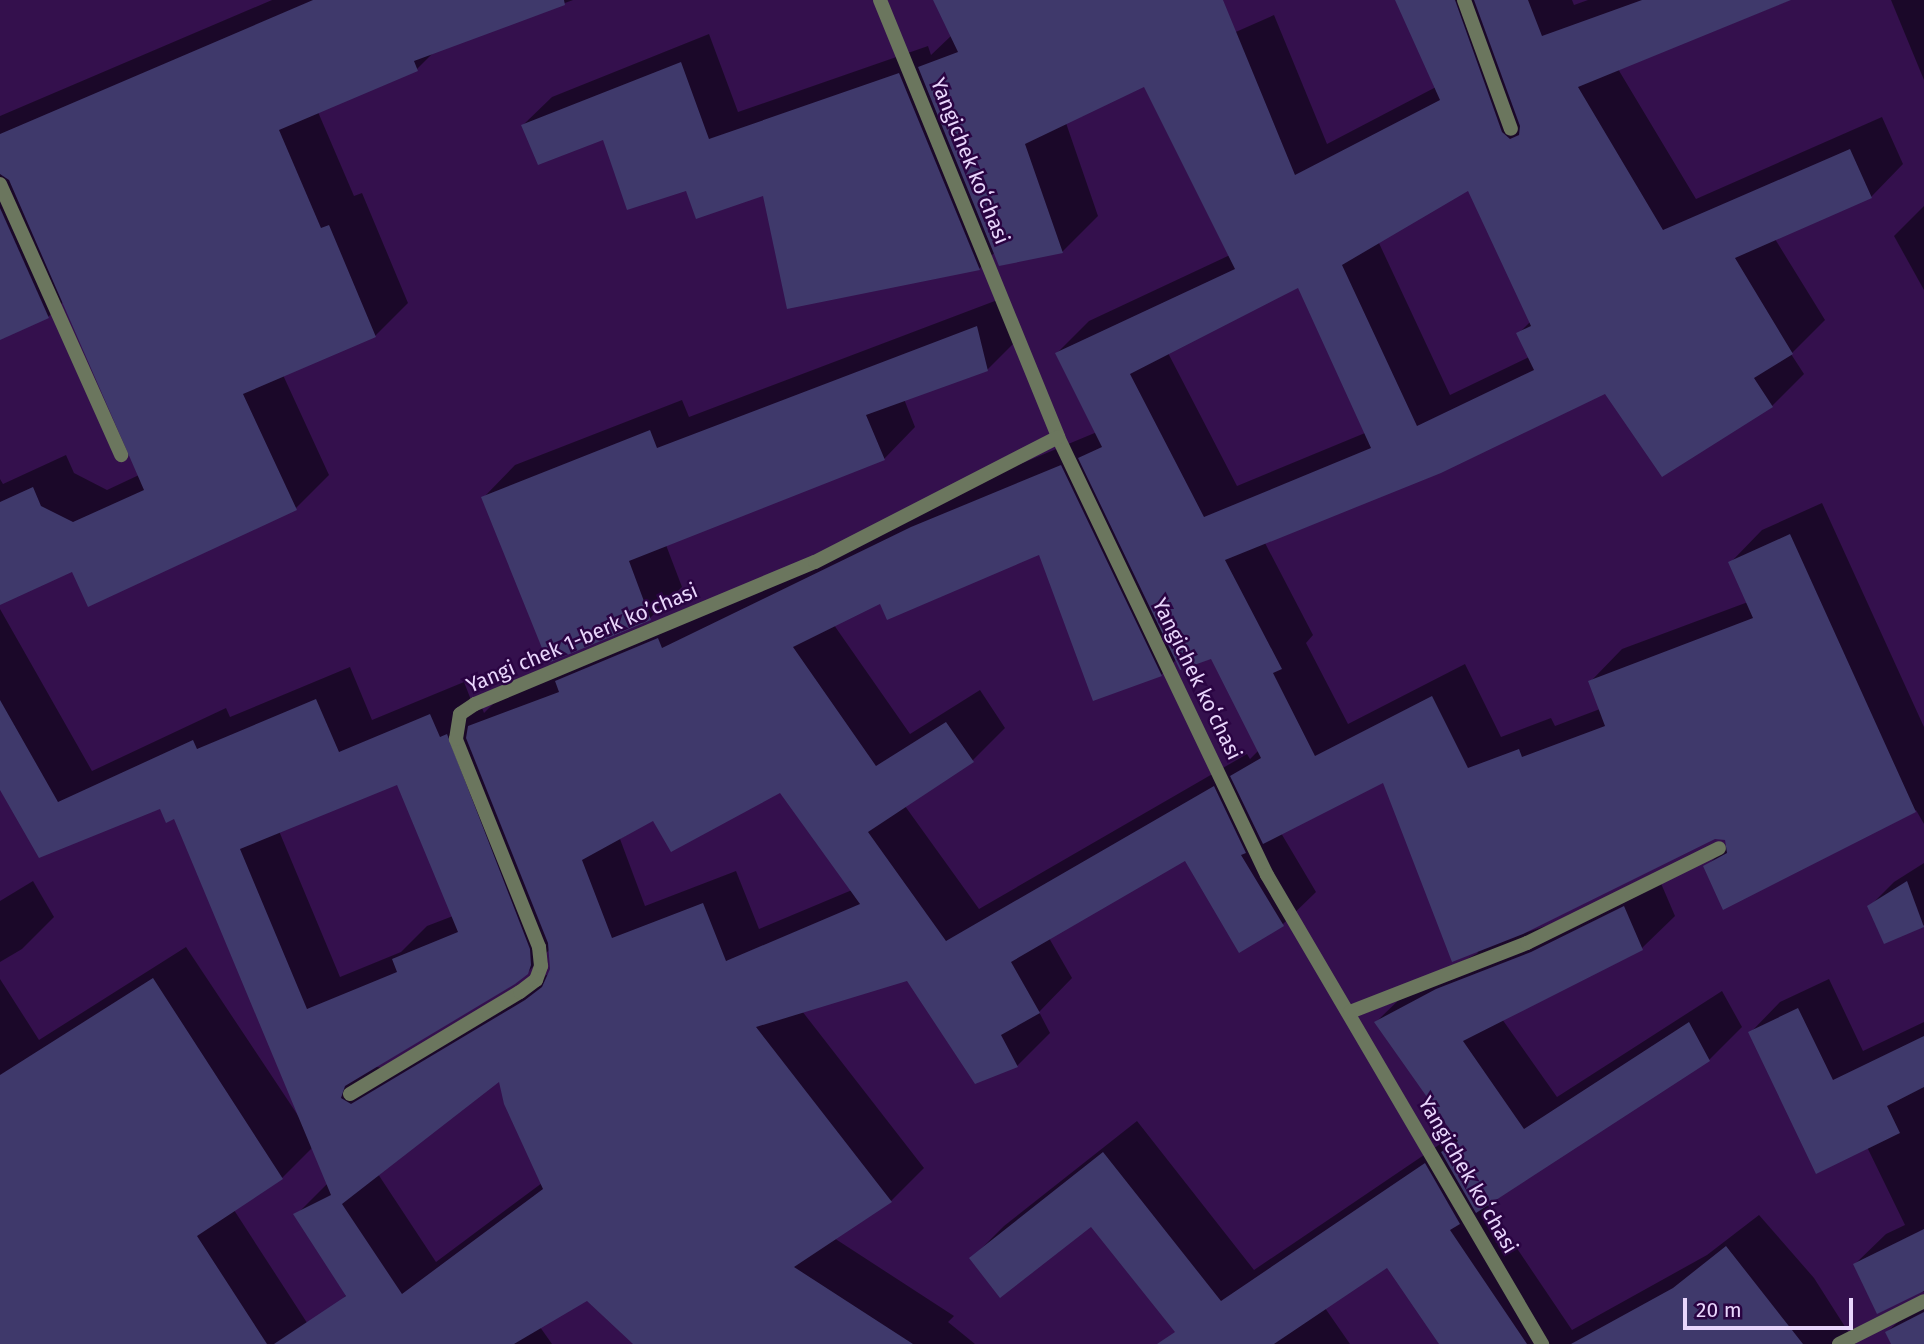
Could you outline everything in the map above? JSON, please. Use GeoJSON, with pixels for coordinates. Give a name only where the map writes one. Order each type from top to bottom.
{"type":"FeatureCollection","features":[{"type":"Feature","properties":{"kind":"street","name":"Yangichek koʻchasi"},"geometry":{"type":"LineString","coordinates":[[880,0],[1058,438],[1267,875],[1350,1012],[1542,1344]]}},
{"type":"Feature","properties":{"kind":"street"},"geometry":{"type":"LineString","coordinates":[[1464,0],[1511,129]]}},
{"type":"Feature","properties":{"kind":"street"},"geometry":{"type":"LineString","coordinates":[[0,184],[121,455]]}},
{"type":"Feature","properties":{"kind":"street","name":"Yangi chek 1-berk koʼchasi"},"geometry":{"type":"LineString","coordinates":[[350,1094],[520,992],[536,980],[541,966],[539,947],[456,739],[460,714],[475,704],[815,562],[1058,438]]}},
{"type":"Feature","properties":{"kind":"street"},"geometry":{"type":"LineString","coordinates":[[1350,1012],[1527,943],[1719,848]]}},
{"type":"Feature","properties":{"kind":"street"},"geometry":{"type":"LineString","coordinates":[[1839,1344],[1924,1301]]}},
{"type":"Feature","properties":{"kind":"building"},"geometry":{"type":"Polygon","coordinates":[[[313,0],[564,0],[565,5],[414,61],[418,71],[279,130],[321,228],[329,225],[376,337],[243,394],[297,510],[88,607],[72,572],[0,605],[0,502],[33,487],[41,506],[73,522],[144,490],[9,180],[0,174],[0,134],[313,0]]]}},
{"type":"Feature","properties":{"kind":"building"},"geometry":{"type":"Polygon","coordinates":[[[933,0],[1223,0],[1295,175],[1440,100],[1395,0],[1455,0],[1502,132],[1510,139],[1519,135],[1520,126],[1474,0],[1528,0],[1542,36],[1642,0],[1791,0],[1578,87],[1663,230],[1850,149],[1872,198],[1735,258],[1793,354],[1754,378],[1773,407],[1662,477],[1605,394],[1441,473],[1225,560],[1282,669],[1273,673],[1315,756],[1432,696],[1468,768],[1519,749],[1522,757],[1605,726],[1588,681],[1753,618],[1728,562],[1790,534],[1916,812],[1723,910],[1703,866],[1727,853],[1725,840],[1715,839],[1523,934],[1452,962],[1383,783],[1263,844],[1230,776],[1261,758],[1211,659],[1180,670],[1078,458],[1102,447],[1055,353],[1235,269],[1144,87],[1025,144],[1063,253],[999,266],[918,67],[958,52],[933,0]],[[1468,191],[1342,265],[1417,426],[1534,370],[1516,333],[1531,326],[1468,191]],[[1298,288],[1130,374],[1204,517],[1371,448],[1298,288]]]}},
{"type":"Feature","properties":{"kind":"building"},"geometry":{"type":"Polygon","coordinates":[[[681,62],[709,139],[899,73],[980,270],[787,309],[763,196],[696,219],[686,191],[627,210],[603,140],[538,165],[521,125],[681,62]]]}},
{"type":"Feature","properties":{"kind":"building"},"geometry":{"type":"Polygon","coordinates":[[[0,208],[49,318],[0,340],[0,208]]]}},
{"type":"Feature","properties":{"kind":"building"},"geometry":{"type":"Polygon","coordinates":[[[977,326],[988,371],[866,415],[885,460],[629,561],[651,620],[548,663],[481,497],[650,430],[657,448],[977,326]]]}},
{"type":"Feature","properties":{"kind":"building"},"geometry":{"type":"Polygon","coordinates":[[[1061,465],[1162,676],[1093,701],[1039,555],[887,620],[880,604],[793,647],[876,766],[946,722],[974,762],[868,832],[946,941],[1214,786],[1246,853],[1241,855],[1284,926],[1239,953],[1185,861],[1011,962],[1040,1013],[1001,1035],[1018,1067],[975,1084],[907,981],[756,1027],[892,1202],[794,1267],[913,1344],[633,1344],[587,1301],[514,1344],[274,1344],[346,1296],[293,1214],[331,1195],[174,819],[166,823],[160,809],[39,858],[0,790],[0,700],[58,802],[193,740],[197,749],[316,699],[339,752],[430,714],[440,737],[447,734],[530,949],[531,965],[528,974],[515,984],[345,1086],[341,1098],[351,1104],[525,1000],[542,987],[550,969],[548,943],[466,738],[468,726],[559,692],[555,681],[658,638],[662,648],[911,527],[1061,465]],[[397,785],[240,849],[307,1009],[397,972],[392,959],[458,932],[397,785]],[[780,793],[671,852],[653,821],[582,860],[612,938],[703,903],[726,961],[860,904],[780,793]],[[499,1082],[342,1204],[402,1294],[543,1189],[504,1104],[499,1082]]]}},
{"type":"Feature","properties":{"kind":"building"},"geometry":{"type":"Polygon","coordinates":[[[1907,881],[1924,927],[1884,944],[1867,906],[1907,881]]]}},
{"type":"Feature","properties":{"kind":"building"},"geometry":{"type":"Polygon","coordinates":[[[1624,906],[1643,950],[1463,1041],[1524,1129],[1689,1022],[1710,1061],[1476,1213],[1441,1152],[1458,1141],[1374,1022],[1436,989],[1531,952],[1624,906]]]}},
{"type":"Feature","properties":{"kind":"building"},"geometry":{"type":"Polygon","coordinates":[[[153,978],[283,1179],[197,1236],[267,1344],[0,1344],[0,1075],[153,978]]]}},
{"type":"Feature","properties":{"kind":"building"},"geometry":{"type":"Polygon","coordinates":[[[1798,1008],[1833,1080],[1924,1036],[1924,1087],[1887,1106],[1900,1133],[1816,1174],[1748,1032],[1798,1008]]]}},
{"type":"Feature","properties":{"kind":"building"},"geometry":{"type":"Polygon","coordinates":[[[1103,1152],[1221,1301],[1425,1163],[1460,1224],[1450,1230],[1527,1344],[1439,1344],[1387,1268],[1274,1344],[1157,1344],[1175,1332],[1091,1227],[1000,1298],[969,1258],[1103,1152]]]}},
{"type":"Feature","properties":{"kind":"building"},"geometry":{"type":"Polygon","coordinates":[[[1924,1229],[1924,1291],[1877,1314],[1853,1264],[1924,1229]]]}},
{"type":"Feature","properties":{"kind":"building"},"geometry":{"type":"Polygon","coordinates":[[[1726,1246],[1803,1344],[1571,1344],[1673,1288],[1726,1246]]]}},
{"type":"Feature","properties":{"kind":"building"},"geometry":{"type":"Polygon","coordinates":[[[1924,1312],[1924,1344],[1891,1344],[1885,1332],[1924,1312]]]}}]}
